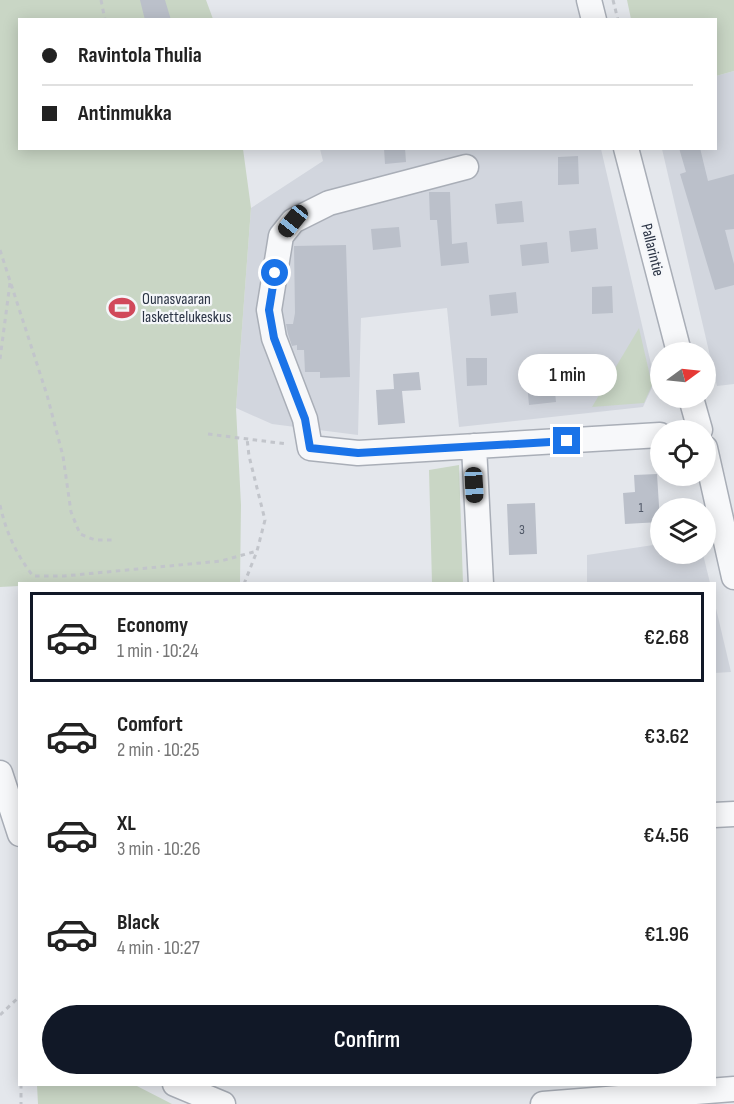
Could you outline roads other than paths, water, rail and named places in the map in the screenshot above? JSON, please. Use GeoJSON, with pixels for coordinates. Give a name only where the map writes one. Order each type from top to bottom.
{"type":"FeatureCollection","features":[{"type":"Feature","properties":{"kind":"street"},"geometry":{"type":"LineString","coordinates":[[589,0],[594,18]]}},
{"type":"Feature","properties":{"kind":"street","name":"Pallarintie"},"geometry":{"type":"LineString","coordinates":[[627,150],[676,342]]}},
{"type":"Feature","properties":{"kind":"street"},"geometry":{"type":"LineString","coordinates":[[466,167],[329,203],[293,221],[281,236],[269,310],[274,338],[287,378],[305,419],[310,448],[358,453],[650,436]]}},
{"type":"Feature","properties":{"kind":"street"},"geometry":{"type":"LineString","coordinates":[[474,446],[481,582]]}},
{"type":"Feature","properties":{"kind":"street"},"geometry":{"type":"LineString","coordinates":[[711,486],[734,577]]}},
{"type":"Feature","properties":{"kind":"street"},"geometry":{"type":"LineString","coordinates":[[0,773],[18,828]]}},
{"type":"Feature","properties":{"kind":"street"},"geometry":{"type":"LineString","coordinates":[[716,815],[734,814]]}},
{"type":"Feature","properties":{"kind":"street"},"geometry":{"type":"LineString","coordinates":[[179,1086],[223,1104]]}},
{"type":"Feature","properties":{"kind":"street"},"geometry":{"type":"LineString","coordinates":[[543,1104],[734,1089]]}},
{"type":"Feature","properties":{"kind":"place","name":"Ounasvaaran laskettelukeskus"},"geometry":{"type":"Point","coordinates":[122,308]}}]}
